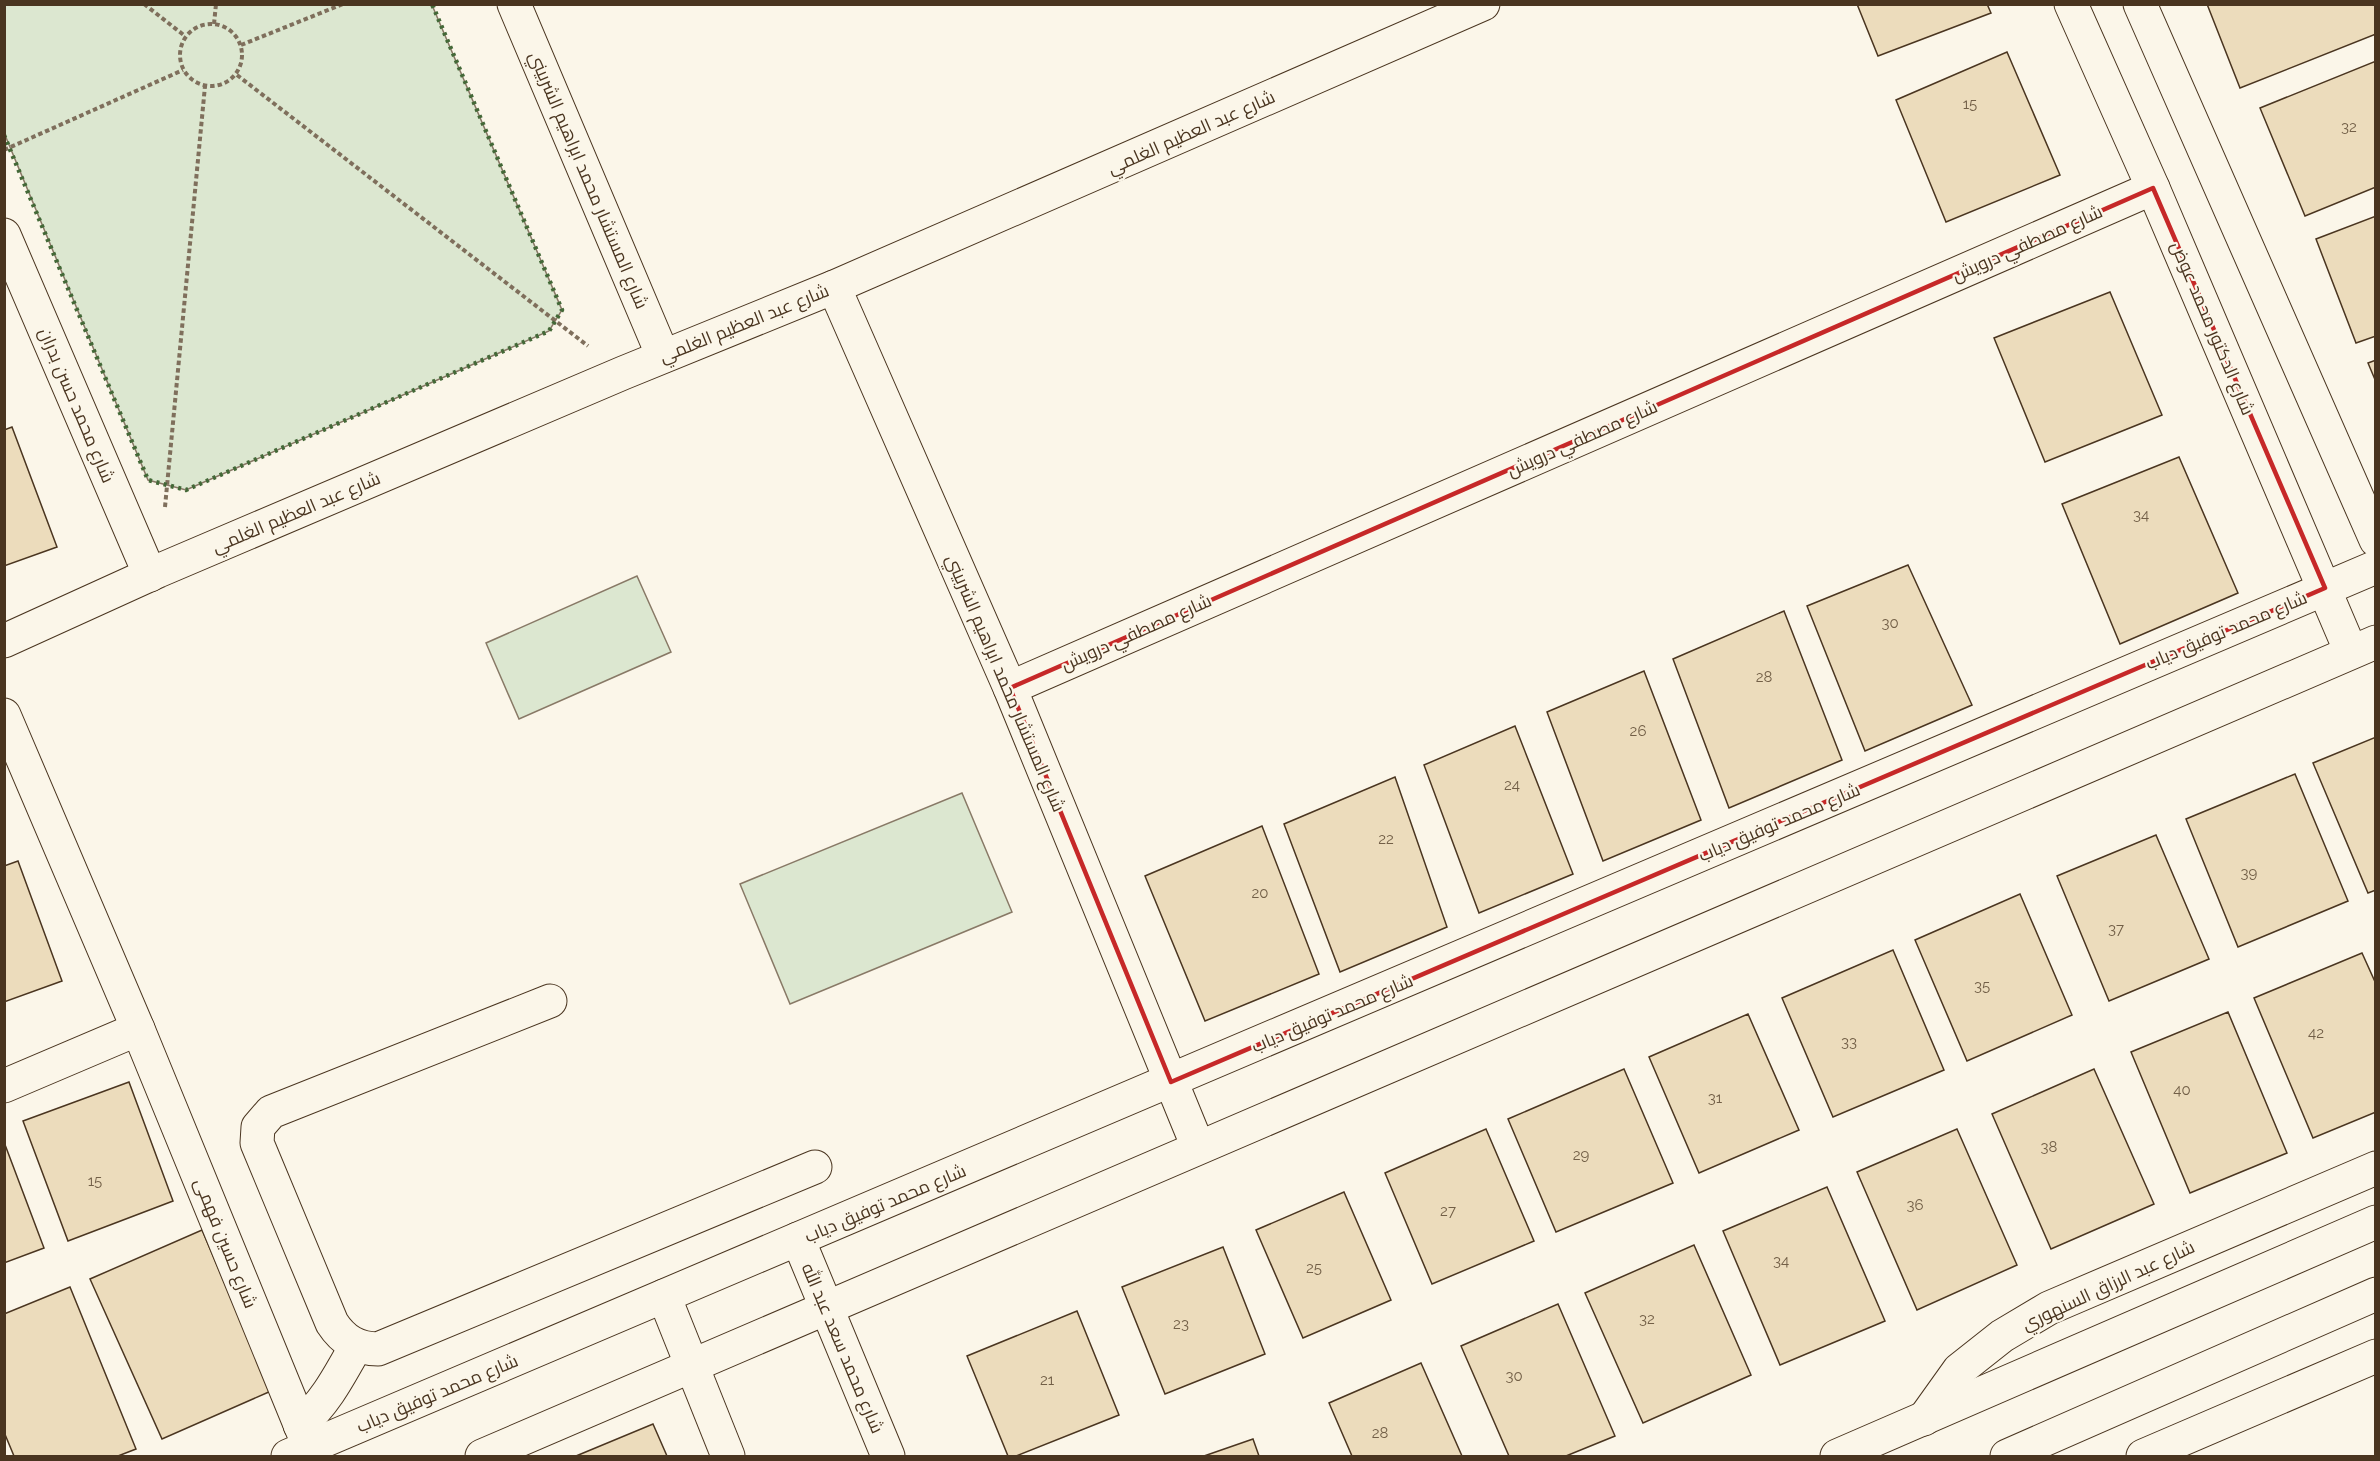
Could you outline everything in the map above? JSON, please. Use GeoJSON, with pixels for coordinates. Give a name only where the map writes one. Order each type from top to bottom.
{"type":"FeatureCollection","features":[{"type":"Feature","properties":{"kind":"street","name":"شارع المستشار محمد ابراهيم الشربيني"},"geometry":{"type":"LineString","coordinates":[[514,4],[663,356]]}},
{"type":"Feature","properties":{"kind":"street","name":"شارع عبد العظيم الغلمي"},"geometry":{"type":"LineString","coordinates":[[4,641],[154,573],[663,356],[834,287],[1483,4]]}},
{"type":"Feature","properties":{"kind":"street","name":"شارع الدكتور محمد عوض"},"geometry":{"type":"LineString","coordinates":[[2071,4],[2153,188],[2325,588],[2363,647]]}},
{"type":"Feature","properties":{"kind":"street"},"geometry":{"type":"LineString","coordinates":[[2140,4],[2376,540]]}},
{"type":"Feature","properties":{"kind":"street","name":"شارع مصطفي درويش"},"geometry":{"type":"LineString","coordinates":[[1010,688],[2153,188]]}},
{"type":"Feature","properties":{"kind":"street","name":"شارع محمد حسن بدران"},"geometry":{"type":"LineString","coordinates":[[4,235],[154,573]]}},
{"type":"Feature","properties":{"kind":"street","name":"شارع المستشار محمد ابراهيم الشربيني"},"geometry":{"type":"LineString","coordinates":[[834,287],[1010,688],[1198,1147]]}},
{"type":"Feature","properties":{"kind":"street","name":"شارع محمد توفيق دياب"},"geometry":{"type":"LineString","coordinates":[[303,1446],[1171,1082],[2376,567]]}},
{"type":"Feature","properties":{"kind":"street"},"geometry":{"type":"LineString","coordinates":[[482,1456],[2363,647]]}},
{"type":"Feature","properties":{"kind":"street","name":"شارع حسين فهمى"},"geometry":{"type":"LineString","coordinates":[[4,715],[138,1029],[303,1446]]}},
{"type":"Feature","properties":{"kind":"street"},"geometry":{"type":"LineString","coordinates":[[550,1001],[272,1112],[258,1126],[257,1143],[332,1323],[338,1333],[356,1346],[378,1349],[814,1167]]}},
{"type":"Feature","properties":{"kind":"street"},"geometry":{"type":"LineString","coordinates":[[4,1086],[138,1029]]}},
{"type":"Feature","properties":{"kind":"street","name":"شارع عبد الرزاق السنهوري"},"geometry":{"type":"LineString","coordinates":[[1924,1419],[1959,1370],[2002,1336],[2049,1308],[2376,1168]]}},
{"type":"Feature","properties":{"kind":"street"},"geometry":{"type":"LineString","coordinates":[[1838,1456],[2376,1222]]}},
{"type":"Feature","properties":{"kind":"street","name":"شارع محمد سعد عبد الله"},"geometry":{"type":"LineString","coordinates":[[798,1239],[888,1456]]}},
{"type":"Feature","properties":{"kind":"street"},"geometry":{"type":"LineString","coordinates":[[2007,1456],[2376,1294]]}},
{"type":"Feature","properties":{"kind":"street"},"geometry":{"type":"LineString","coordinates":[[664,1296],[728,1456]]}},
{"type":"Feature","properties":{"kind":"street"},"geometry":{"type":"LineString","coordinates":[[303,1446],[319,1408],[334,1388],[356,1346]]}},
{"type":"Feature","properties":{"kind":"street"},"geometry":{"type":"LineString","coordinates":[[2143,1456],[2376,1356]]}},
{"type":"Feature","properties":{"kind":"path"},"geometry":{"type":"LineString","coordinates":[[144,4],[185,36]]}},
{"type":"Feature","properties":{"kind":"path"},"geometry":{"type":"LineString","coordinates":[[214,24],[216,4]]}},
{"type":"Feature","properties":{"kind":"path"},"geometry":{"type":"LineString","coordinates":[[241,45],[343,4]]}},
{"type":"Feature","properties":{"kind":"path"},"geometry":{"type":"LineString","coordinates":[[214,24],[231,30],[241,45],[242,60],[237,75],[222,85],[205,86],[192,81],[183,70],[179,53],[185,36],[198,26],[214,24]]}},
{"type":"Feature","properties":{"kind":"path"},"geometry":{"type":"LineString","coordinates":[[4,150],[183,70]]}},
{"type":"Feature","properties":{"kind":"path"},"geometry":{"type":"LineString","coordinates":[[237,75],[623,373]]}},
{"type":"Feature","properties":{"kind":"path"},"geometry":{"type":"LineString","coordinates":[[154,573],[205,86]]}},
{"type":"Feature","properties":{"kind":"highlighted area"},"geometry":{"type":"Polygon","coordinates":[[[2153,188],[2325,588],[1171,1082],[1010,688],[2153,188]]]}},
{"type":"Feature","properties":{"kind":"green space"},"geometry":{"type":"Polygon","coordinates":[[[4,5],[432,5],[562,310],[549,331],[186,490],[148,480],[5,135],[4,5]]]}},
{"type":"Feature","properties":{"kind":"green space"},"geometry":{"type":"Polygon","coordinates":[[[637,576],[671,652],[519,719],[486,643],[637,576]]]}},
{"type":"Feature","properties":{"kind":"green space"},"geometry":{"type":"Polygon","coordinates":[[[962,793],[1012,912],[790,1004],[740,884],[962,793]]]}},
{"type":"Feature","properties":{"kind":"building"},"geometry":{"type":"Polygon","coordinates":[[[1857,4],[1987,4],[1991,13],[1878,56],[1857,4]]]}},
{"type":"Feature","properties":{"kind":"building"},"geometry":{"type":"Polygon","coordinates":[[[2207,4],[2376,4],[2376,34],[2240,88],[2207,4]]]}},
{"type":"Feature","properties":{"kind":"building"},"geometry":{"type":"Polygon","coordinates":[[[2007,52],[2060,175],[1946,222],[1896,100],[2007,52]]]}},
{"type":"Feature","properties":{"kind":"building"},"geometry":{"type":"Polygon","coordinates":[[[2376,61],[2376,187],[2305,216],[2260,108],[2376,61]]]}},
{"type":"Feature","properties":{"kind":"building"},"geometry":{"type":"Polygon","coordinates":[[[2376,216],[2376,336],[2356,343],[2316,239],[2376,216]]]}},
{"type":"Feature","properties":{"kind":"building"},"geometry":{"type":"Polygon","coordinates":[[[2110,292],[2162,415],[2045,462],[1994,338],[2110,292]]]}},
{"type":"Feature","properties":{"kind":"building"},"geometry":{"type":"Polygon","coordinates":[[[2376,360],[2376,382],[2368,363],[2376,360]]]}},
{"type":"Feature","properties":{"kind":"building"},"geometry":{"type":"Polygon","coordinates":[[[12,427],[57,547],[4,566],[4,430],[12,427]]]}},
{"type":"Feature","properties":{"kind":"building"},"geometry":{"type":"Polygon","coordinates":[[[2179,457],[2238,593],[2120,644],[2062,504],[2179,457]]]}},
{"type":"Feature","properties":{"kind":"building"},"geometry":{"type":"Polygon","coordinates":[[[1908,565],[1972,705],[1865,751],[1807,606],[1908,565]]]}},
{"type":"Feature","properties":{"kind":"building"},"geometry":{"type":"Polygon","coordinates":[[[1784,611],[1842,760],[1729,808],[1673,659],[1784,611]]]}},
{"type":"Feature","properties":{"kind":"building"},"geometry":{"type":"Polygon","coordinates":[[[1644,671],[1701,820],[1603,861],[1547,712],[1644,671]]]}},
{"type":"Feature","properties":{"kind":"building"},"geometry":{"type":"Polygon","coordinates":[[[1515,726],[1573,874],[1479,913],[1424,765],[1515,726]]]}},
{"type":"Feature","properties":{"kind":"building"},"geometry":{"type":"Polygon","coordinates":[[[2376,737],[2376,890],[2368,893],[2313,763],[2376,737]]]}},
{"type":"Feature","properties":{"kind":"building"},"geometry":{"type":"Polygon","coordinates":[[[2295,774],[2348,901],[2238,947],[2186,819],[2295,774]]]}},
{"type":"Feature","properties":{"kind":"building"},"geometry":{"type":"Polygon","coordinates":[[[1395,777],[1447,927],[1340,972],[1284,824],[1395,777]]]}},
{"type":"Feature","properties":{"kind":"building"},"geometry":{"type":"Polygon","coordinates":[[[1262,826],[1319,974],[1205,1021],[1145,876],[1262,826]]]}},
{"type":"Feature","properties":{"kind":"building"},"geometry":{"type":"Polygon","coordinates":[[[2156,835],[2209,959],[2109,1001],[2057,876],[2156,835]]]}},
{"type":"Feature","properties":{"kind":"building"},"geometry":{"type":"Polygon","coordinates":[[[18,861],[62,981],[4,1002],[4,866],[18,861]]]}},
{"type":"Feature","properties":{"kind":"building"},"geometry":{"type":"Polygon","coordinates":[[[2020,894],[2072,1015],[1967,1061],[1915,940],[2020,894]]]}},
{"type":"Feature","properties":{"kind":"building"},"geometry":{"type":"Polygon","coordinates":[[[1893,950],[1944,1070],[1833,1117],[1782,998],[1893,950]]]}},
{"type":"Feature","properties":{"kind":"building"},"geometry":{"type":"Polygon","coordinates":[[[2362,953],[2376,984],[2376,1112],[2313,1138],[2254,998],[2362,953]]]}},
{"type":"Feature","properties":{"kind":"building"},"geometry":{"type":"Polygon","coordinates":[[[2228,1012],[2287,1153],[2190,1193],[2131,1052],[2228,1012]]]}},
{"type":"Feature","properties":{"kind":"building"},"geometry":{"type":"Polygon","coordinates":[[[1748,1014],[1799,1130],[1699,1173],[1649,1057],[1748,1014]]]}},
{"type":"Feature","properties":{"kind":"building"},"geometry":{"type":"Polygon","coordinates":[[[1624,1069],[1673,1183],[1556,1232],[1508,1119],[1624,1069]]]}},
{"type":"Feature","properties":{"kind":"building"},"geometry":{"type":"Polygon","coordinates":[[[2094,1069],[2154,1204],[2051,1249],[1992,1114],[2094,1069]]]}},
{"type":"Feature","properties":{"kind":"building"},"geometry":{"type":"Polygon","coordinates":[[[129,1082],[173,1201],[68,1241],[23,1121],[129,1082]]]}},
{"type":"Feature","properties":{"kind":"building"},"geometry":{"type":"Polygon","coordinates":[[[1486,1129],[1534,1241],[1432,1284],[1385,1173],[1486,1129]]]}},
{"type":"Feature","properties":{"kind":"building"},"geometry":{"type":"Polygon","coordinates":[[[1957,1129],[2017,1265],[1917,1310],[1857,1172],[1957,1129]]]}},
{"type":"Feature","properties":{"kind":"building"},"geometry":{"type":"Polygon","coordinates":[[[4,1142],[44,1248],[4,1263],[4,1142]]]}},
{"type":"Feature","properties":{"kind":"building"},"geometry":{"type":"Polygon","coordinates":[[[1827,1187],[1885,1321],[1780,1365],[1723,1231],[1827,1187]]]}},
{"type":"Feature","properties":{"kind":"building"},"geometry":{"type":"Polygon","coordinates":[[[1344,1192],[1391,1300],[1303,1338],[1256,1230],[1344,1192]]]}},
{"type":"Feature","properties":{"kind":"building"},"geometry":{"type":"Polygon","coordinates":[[[202,1230],[271,1391],[162,1439],[90,1279],[202,1230]]]}},
{"type":"Feature","properties":{"kind":"building"},"geometry":{"type":"Polygon","coordinates":[[[1694,1245],[1751,1375],[1643,1423],[1585,1293],[1694,1245]]]}},
{"type":"Feature","properties":{"kind":"building"},"geometry":{"type":"Polygon","coordinates":[[[1223,1247],[1265,1354],[1165,1394],[1122,1287],[1223,1247]]]}},
{"type":"Feature","properties":{"kind":"building"},"geometry":{"type":"Polygon","coordinates":[[[70,1287],[136,1449],[118,1456],[14,1456],[4,1432],[4,1314],[70,1287]]]}},
{"type":"Feature","properties":{"kind":"building"},"geometry":{"type":"Polygon","coordinates":[[[1558,1304],[1615,1436],[1566,1456],[1509,1456],[1461,1346],[1558,1304]]]}},
{"type":"Feature","properties":{"kind":"building"},"geometry":{"type":"Polygon","coordinates":[[[1077,1311],[1119,1415],[1016,1456],[1008,1456],[967,1356],[1077,1311]]]}},
{"type":"Feature","properties":{"kind":"building"},"geometry":{"type":"Polygon","coordinates":[[[1421,1363],[1462,1456],[1352,1456],[1329,1403],[1421,1363]]]}},
{"type":"Feature","properties":{"kind":"building"},"geometry":{"type":"Polygon","coordinates":[[[653,1424],[667,1456],[576,1456],[653,1424]]]}},
{"type":"Feature","properties":{"kind":"building"},"geometry":{"type":"Polygon","coordinates":[[[1253,1439],[1259,1456],[1204,1456],[1253,1439]]]}},
{"type":"Feature","properties":{"kind":"hedge"},"geometry":{"type":"LineString","coordinates":[[4,135],[148,480],[186,490],[549,331],[562,310],[432,4]]}}]}
